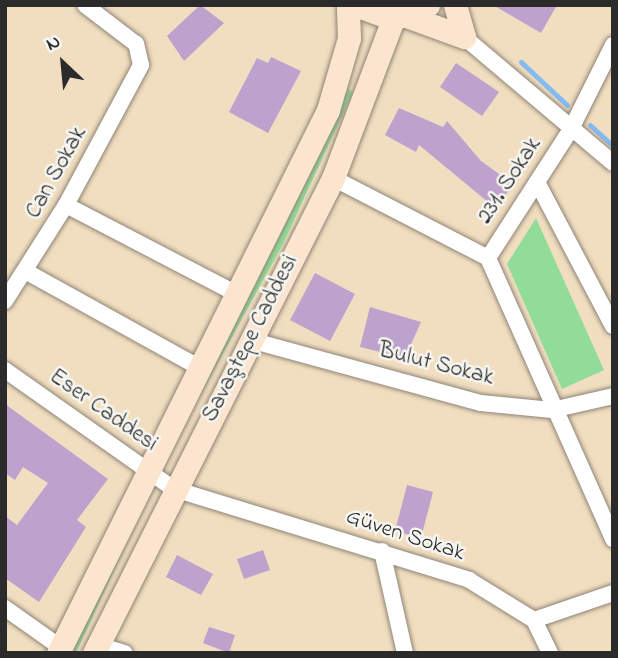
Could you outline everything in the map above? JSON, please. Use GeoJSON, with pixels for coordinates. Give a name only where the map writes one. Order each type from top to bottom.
{"type":"FeatureCollection","features":[{"type":"Feature","properties":{"kind":"main road","name":"Savaştepe Caddesi"},"geometry":{"type":"LineString","coordinates":[[59,650],[328,110],[340,73],[348,5]]}},
{"type":"Feature","properties":{"kind":"main road"},"geometry":{"type":"LineString","coordinates":[[355,5],[410,14],[464,37]]}},
{"type":"Feature","properties":{"kind":"main road"},"geometry":{"type":"LineString","coordinates":[[455,5],[464,37]]}},
{"type":"Feature","properties":{"kind":"main road","name":"Savaştepe Caddesi"},"geometry":{"type":"LineString","coordinates":[[96,649],[174,489],[333,178],[410,14]]}},
{"type":"Feature","properties":{"kind":"street","name":"Can Sokak"},"geometry":{"type":"LineString","coordinates":[[5,301],[27,272],[66,205],[141,65],[136,44],[86,5]]}},
{"type":"Feature","properties":{"kind":"street"},"geometry":{"type":"LineString","coordinates":[[464,37],[613,163]]}},
{"type":"Feature","properties":{"kind":"street","name":"231. Sokak"},"geometry":{"type":"LineString","coordinates":[[488,258],[571,129],[613,45]]}},
{"type":"Feature","properties":{"kind":"street"},"geometry":{"type":"LineString","coordinates":[[333,178],[488,258],[552,410],[613,539]]}},
{"type":"Feature","properties":{"kind":"street"},"geometry":{"type":"LineString","coordinates":[[537,182],[613,326]]}},
{"type":"Feature","properties":{"kind":"street"},"geometry":{"type":"LineString","coordinates":[[66,205],[237,294]]}},
{"type":"Feature","properties":{"kind":"street"},"geometry":{"type":"LineString","coordinates":[[27,272],[200,368]]}},
{"type":"Feature","properties":{"kind":"street","name":"Bulut Sokak"},"geometry":{"type":"LineString","coordinates":[[250,340],[481,403],[552,410],[613,396]]}},
{"type":"Feature","properties":{"kind":"street","name":"Eser Caddesi"},"geometry":{"type":"LineString","coordinates":[[5,370],[174,489]]}},
{"type":"Feature","properties":{"kind":"street","name":"Güven Sokak"},"geometry":{"type":"LineString","coordinates":[[174,489],[469,580],[534,621]]}},
{"type":"Feature","properties":{"kind":"street"},"geometry":{"type":"LineString","coordinates":[[382,551],[405,653]]}},
{"type":"Feature","properties":{"kind":"street"},"geometry":{"type":"LineString","coordinates":[[550,653],[534,621],[613,593]]}},
{"type":"Feature","properties":{"kind":"street"},"geometry":{"type":"LineString","coordinates":[[5,608],[59,650]]}},
{"type":"Feature","properties":{"kind":"street"},"geometry":{"type":"LineString","coordinates":[[96,649],[125,653]]}},
{"type":"Feature","properties":{"kind":"green space"},"geometry":{"type":"Polygon","coordinates":[[[348,89],[353,92],[283,244],[176,439],[348,89]]]}},
{"type":"Feature","properties":{"kind":"green space"},"geometry":{"type":"Polygon","coordinates":[[[536,218],[604,370],[562,389],[507,264],[536,218]]]}},
{"type":"Feature","properties":{"kind":"green space"},"geometry":{"type":"Polygon","coordinates":[[[147,499],[76,653],[72,653],[147,499]]]}},
{"type":"Feature","properties":{"kind":"building"},"geometry":{"type":"Polygon","coordinates":[[[200,5],[224,23],[184,61],[167,36],[200,5]]]}},
{"type":"Feature","properties":{"kind":"building"},"geometry":{"type":"Polygon","coordinates":[[[493,5],[557,5],[541,33],[493,5]]]}},
{"type":"Feature","properties":{"kind":"building"},"geometry":{"type":"Polygon","coordinates":[[[271,57],[301,71],[268,133],[229,112],[257,58],[268,63],[271,57]]]}},
{"type":"Feature","properties":{"kind":"building"},"geometry":{"type":"Polygon","coordinates":[[[456,63],[499,92],[482,116],[440,87],[456,63]]]}},
{"type":"Feature","properties":{"kind":"building"},"geometry":{"type":"Polygon","coordinates":[[[399,108],[443,127],[447,121],[481,161],[514,185],[494,207],[419,145],[416,152],[385,135],[399,108]]]}},
{"type":"Feature","properties":{"kind":"building"},"geometry":{"type":"Polygon","coordinates":[[[315,273],[355,294],[330,341],[290,320],[315,273]]]}},
{"type":"Feature","properties":{"kind":"building"},"geometry":{"type":"Polygon","coordinates":[[[370,307],[421,322],[405,358],[360,347],[370,307]]]}},
{"type":"Feature","properties":{"kind":"building"},"geometry":{"type":"Polygon","coordinates":[[[5,404],[108,479],[77,520],[86,527],[39,602],[5,578],[5,516],[17,525],[48,483],[23,467],[15,480],[5,473],[5,404]]]}},
{"type":"Feature","properties":{"kind":"building"},"geometry":{"type":"Polygon","coordinates":[[[407,485],[433,492],[421,538],[395,531],[407,485]]]}},
{"type":"Feature","properties":{"kind":"building"},"geometry":{"type":"Polygon","coordinates":[[[263,550],[270,570],[244,579],[237,559],[263,550]]]}},
{"type":"Feature","properties":{"kind":"building"},"geometry":{"type":"Polygon","coordinates":[[[177,555],[213,574],[201,595],[166,577],[177,555]]]}},
{"type":"Feature","properties":{"kind":"building"},"geometry":{"type":"Polygon","coordinates":[[[209,627],[235,635],[229,653],[203,643],[209,627]]]}},
{"type":"Feature","properties":{"kind":"waterway"},"geometry":{"type":"LineString","coordinates":[[521,62],[567,105]]}},
{"type":"Feature","properties":{"kind":"waterway"},"geometry":{"type":"LineString","coordinates":[[590,125],[613,146]]}}]}
